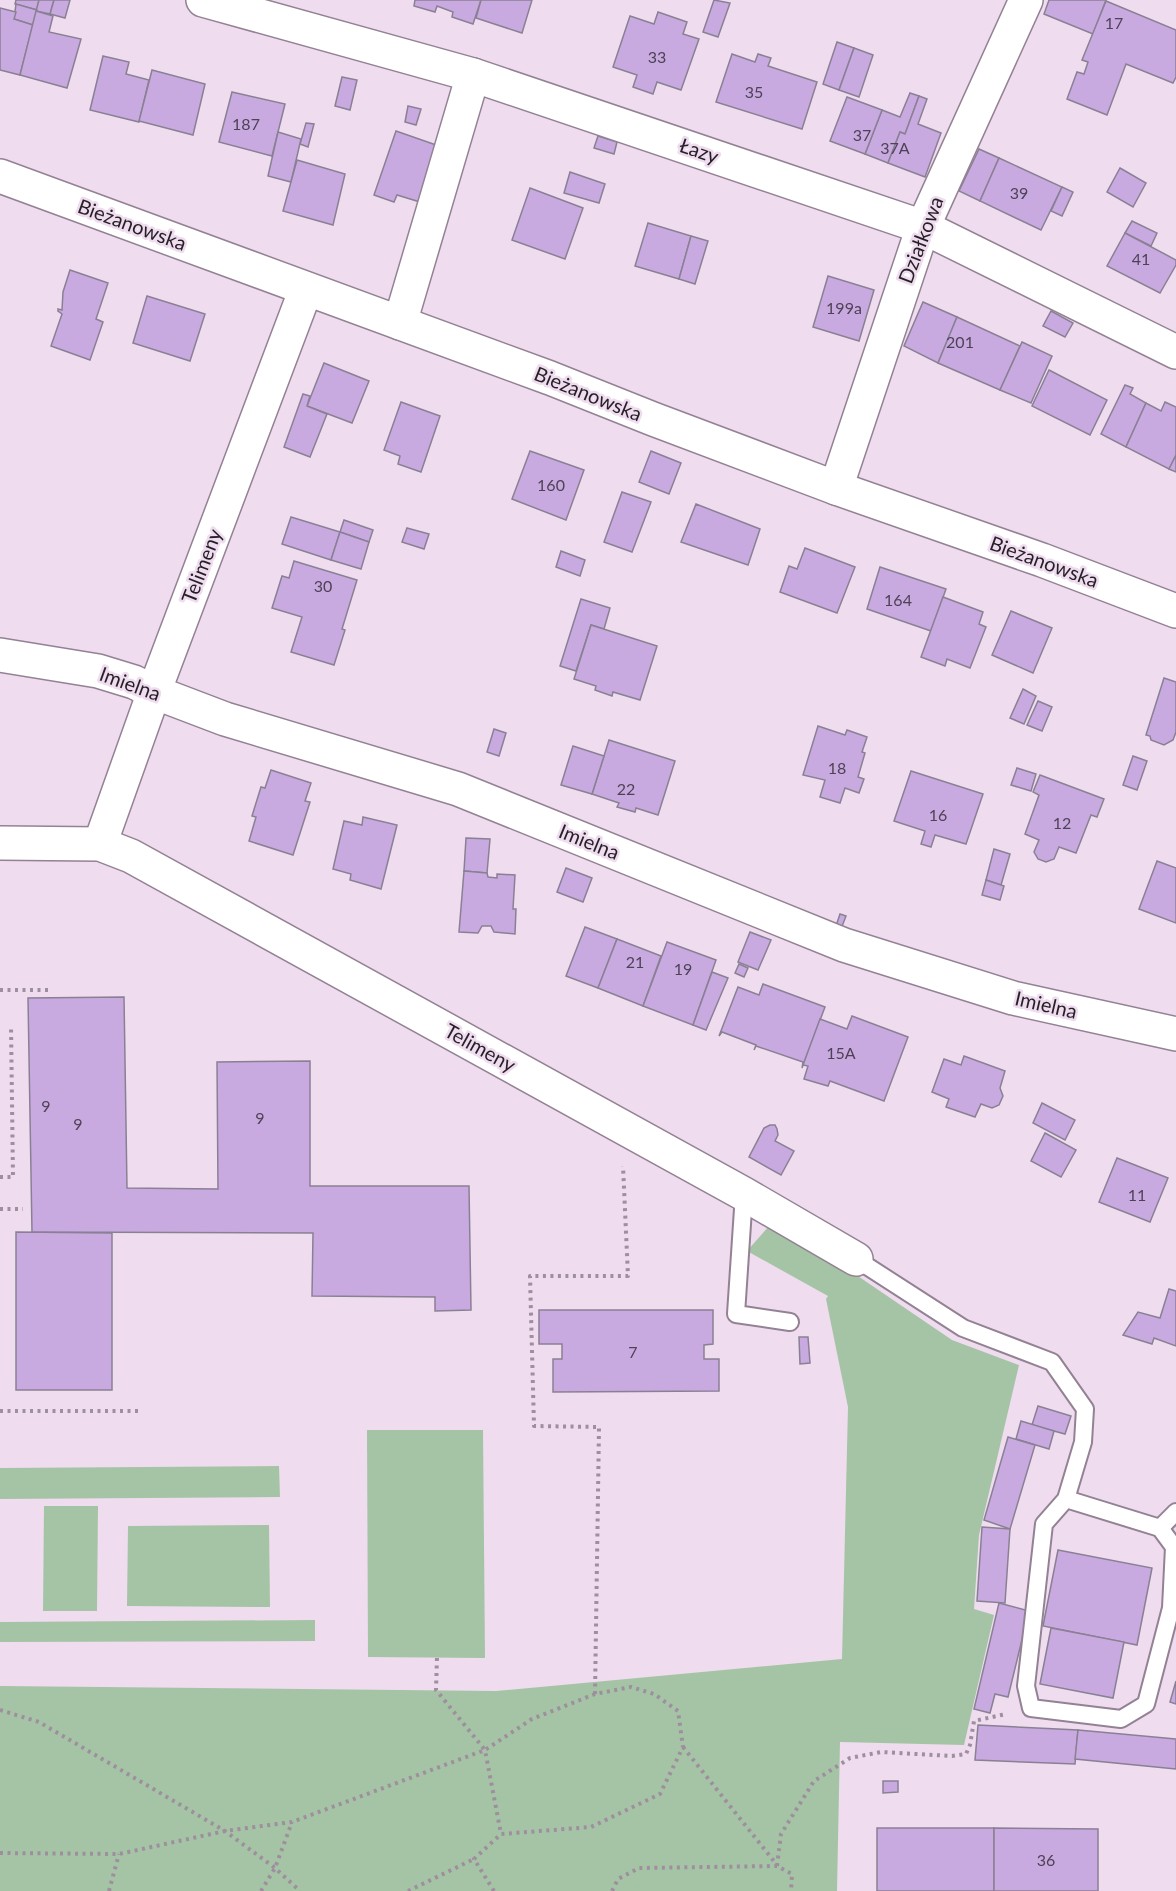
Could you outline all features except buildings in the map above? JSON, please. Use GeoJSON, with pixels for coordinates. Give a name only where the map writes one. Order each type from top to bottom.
{"type":"FeatureCollection","features":[{"type":"Feature","properties":{"kind":"street","name":"Łazy"},"geometry":{"type":"LineString","coordinates":[[203,0],[473,75],[923,227],[1176,352]]}},
{"type":"Feature","properties":{"kind":"street","name":"Działkowa"},"geometry":{"type":"LineString","coordinates":[[836,488],[923,227],[1026,0]]}},
{"type":"Feature","properties":{"kind":"street"},"geometry":{"type":"LineString","coordinates":[[400,323],[473,75]]}},
{"type":"Feature","properties":{"kind":"street","name":"Bieżanowska"},"geometry":{"type":"LineString","coordinates":[[0,176],[400,323],[836,488],[1042,560],[1176,611]]}},
{"type":"Feature","properties":{"kind":"street","name":"Telimeny"},"geometry":{"type":"LineString","coordinates":[[100,844],[154,692],[306,289]]}},
{"type":"Feature","properties":{"kind":"street","name":"Imielna"},"geometry":{"type":"LineString","coordinates":[[0,655],[98,671],[134,682],[225,719],[459,789],[844,945],[1013,998],[1176,1034]]}},
{"type":"Feature","properties":{"kind":"street","name":"Telimeny"},"geometry":{"type":"LineString","coordinates":[[0,843],[100,844],[131,856],[744,1194],[856,1259]]}},
{"type":"Feature","properties":{"kind":"lane"},"geometry":{"type":"LineString","coordinates":[[744,1194],[736,1314],[790,1322]]}},
{"type":"Feature","properties":{"kind":"lane"},"geometry":{"type":"LineString","coordinates":[[856,1259],[963,1329],[1052,1362],[1085,1409],[1083,1442],[1066,1499],[1044,1524],[1026,1686],[1031,1708],[1121,1719],[1146,1704],[1172,1608],[1174,1547],[1160,1528],[1066,1499]]}},
{"type":"Feature","properties":{"kind":"lane"},"geometry":{"type":"LineString","coordinates":[[1160,1528],[1176,1512]]}},
{"type":"Feature","properties":{"kind":"path"},"geometry":{"type":"LineString","coordinates":[[0,990],[51,990]]}},
{"type":"Feature","properties":{"kind":"path"},"geometry":{"type":"LineString","coordinates":[[0,1177],[13,1177],[11,1026]]}},
{"type":"Feature","properties":{"kind":"path"},"geometry":{"type":"LineString","coordinates":[[595,1694],[599,1427],[534,1426],[530,1276],[628,1276],[623,1163]]}},
{"type":"Feature","properties":{"kind":"path"},"geometry":{"type":"LineString","coordinates":[[0,1209],[23,1209]]}},
{"type":"Feature","properties":{"kind":"path"},"geometry":{"type":"LineString","coordinates":[[0,1412],[140,1411]]}},
{"type":"Feature","properties":{"kind":"path"},"geometry":{"type":"LineString","coordinates":[[437,1658],[436,1690],[484,1750],[501,1834]]}},
{"type":"Feature","properties":{"kind":"path"},"geometry":{"type":"LineString","coordinates":[[0,1853],[119,1854],[225,1831],[292,1822],[484,1750],[532,1719],[595,1694],[631,1688],[654,1694],[678,1711],[683,1747],[777,1866],[792,1874],[791,1891]]}},
{"type":"Feature","properties":{"kind":"path"},"geometry":{"type":"LineString","coordinates":[[777,1866],[781,1834],[814,1781],[850,1758],[881,1752],[952,1756],[966,1754],[974,1721],[1031,1708]]}},
{"type":"Feature","properties":{"kind":"path"},"geometry":{"type":"LineString","coordinates":[[0,1710],[39,1722],[225,1831],[275,1868],[300,1891]]}},
{"type":"Feature","properties":{"kind":"path"},"geometry":{"type":"LineString","coordinates":[[408,1891],[474,1859],[501,1834],[591,1827],[660,1794],[683,1747]]}},
{"type":"Feature","properties":{"kind":"path"},"geometry":{"type":"LineString","coordinates":[[261,1891],[275,1868],[292,1822]]}},
{"type":"Feature","properties":{"kind":"path"},"geometry":{"type":"LineString","coordinates":[[109,1891],[119,1854]]}},
{"type":"Feature","properties":{"kind":"path"},"geometry":{"type":"LineString","coordinates":[[474,1859],[494,1891]]}},
{"type":"Feature","properties":{"kind":"path"},"geometry":{"type":"LineString","coordinates":[[612,1891],[618,1879],[639,1868],[777,1866]]}},
{"type":"Feature","properties":{"kind":"green space"},"geometry":{"type":"Polygon","coordinates":[[[769,1226],[849,1270],[952,1340],[1019,1365],[979,1535],[974,1609],[994,1615],[964,1745],[840,1742],[837,1891],[0,1891],[0,1686],[496,1691],[842,1659],[848,1407],[826,1299],[828,1296],[747,1251],[769,1226]]]}},
{"type":"Feature","properties":{"kind":"green space"},"geometry":{"type":"Polygon","coordinates":[[[367,1430],[483,1430],[485,1658],[368,1657],[367,1430]]]}},
{"type":"Feature","properties":{"kind":"green space"},"geometry":{"type":"Polygon","coordinates":[[[279,1466],[280,1497],[0,1499],[0,1468],[279,1466]]]}},
{"type":"Feature","properties":{"kind":"green space"},"geometry":{"type":"Polygon","coordinates":[[[44,1506],[98,1506],[97,1611],[43,1611],[44,1506]]]}},
{"type":"Feature","properties":{"kind":"green space"},"geometry":{"type":"Polygon","coordinates":[[[269,1525],[270,1607],[127,1606],[128,1526],[269,1525]]]}},
{"type":"Feature","properties":{"kind":"green space"},"geometry":{"type":"Polygon","coordinates":[[[315,1620],[315,1641],[0,1642],[0,1622],[315,1620]]]}}]}
